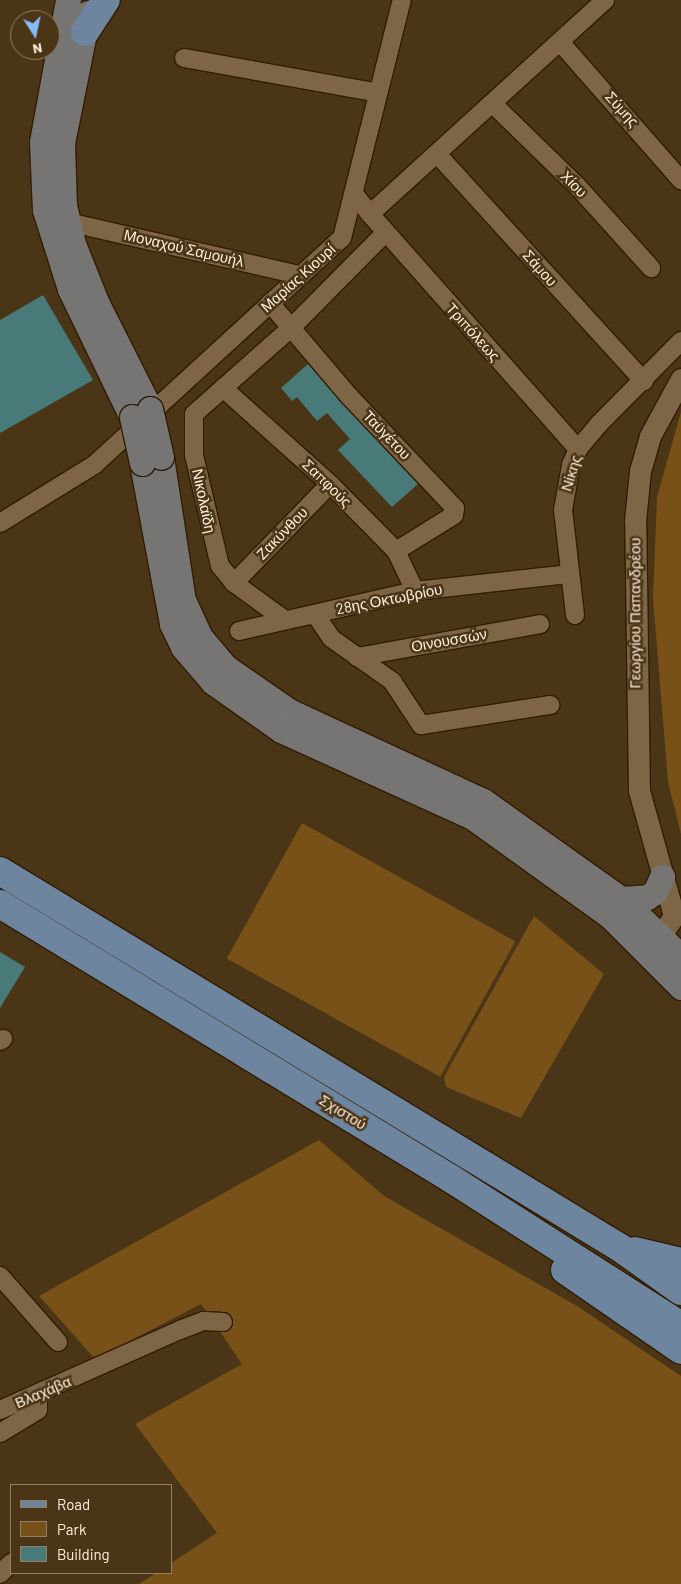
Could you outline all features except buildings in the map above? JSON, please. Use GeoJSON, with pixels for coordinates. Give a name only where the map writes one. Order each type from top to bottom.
{"type":"FeatureCollection","features":[{"type":"Feature","properties":{"kind":"main road"},"geometry":{"type":"LineString","coordinates":[[68,0],[42,142],[44,202],[70,289],[141,413]]}},
{"type":"Feature","properties":{"kind":"main road"},"geometry":{"type":"LineString","coordinates":[[90,0],[62,143],[62,187],[68,222],[97,304],[141,413],[183,600],[200,636],[225,667],[289,711],[468,791],[621,899],[681,956]]}},
{"type":"Feature","properties":{"kind":"main road"},"geometry":{"type":"LineString","coordinates":[[85,32],[106,0]]}},
{"type":"Feature","properties":{"kind":"main road"},"geometry":{"type":"LineString","coordinates":[[152,460],[172,624],[183,647],[213,682],[281,730],[471,816],[609,915],[681,987]]}},
{"type":"Feature","properties":{"kind":"main road"},"geometry":{"type":"LineString","coordinates":[[621,899],[647,897],[655,892],[659,866]]}},
{"type":"Feature","properties":{"kind":"main road","name":"Σχιστού"},"geometry":{"type":"LineString","coordinates":[[0,871],[619,1247],[681,1290]]}},
{"type":"Feature","properties":{"kind":"main road","name":"Σχιστού"},"geometry":{"type":"LineString","coordinates":[[0,904],[504,1213],[681,1326]]}},
{"type":"Feature","properties":{"kind":"main road"},"geometry":{"type":"LineString","coordinates":[[504,1213],[530,1246],[681,1350]]}},
{"type":"Feature","properties":{"kind":"main road"},"geometry":{"type":"LineString","coordinates":[[619,1247],[681,1262]]}},
{"type":"Feature","properties":{"kind":"street"},"geometry":{"type":"LineString","coordinates":[[402,0],[378,93],[355,195],[370,214],[438,155],[605,0]]}},
{"type":"Feature","properties":{"kind":"street","name":"Σύμης"},"geometry":{"type":"LineString","coordinates":[[560,42],[681,180]]}},
{"type":"Feature","properties":{"kind":"street"},"geometry":{"type":"LineString","coordinates":[[184,58],[378,93]]}},
{"type":"Feature","properties":{"kind":"street","name":"Χίου"},"geometry":{"type":"LineString","coordinates":[[493,104],[579,188],[650,268]]}},
{"type":"Feature","properties":{"kind":"street","name":"Σάμου"},"geometry":{"type":"LineString","coordinates":[[438,155],[644,381]]}},
{"type":"Feature","properties":{"kind":"street","name":"Μαρίας Κιουρί"},"geometry":{"type":"LineString","coordinates":[[0,523],[94,464],[299,275],[342,238],[355,195]]}},
{"type":"Feature","properties":{"kind":"street","name":"Τριπόλεως"},"geometry":{"type":"LineString","coordinates":[[370,214],[384,234],[578,448]]}},
{"type":"Feature","properties":{"kind":"street","name":"Μοναχού Σαμουήλ"},"geometry":{"type":"LineString","coordinates":[[68,222],[299,275]]}},
{"type":"Feature","properties":{"kind":"street","name":"Μαρίας Κιουρί"},"geometry":{"type":"LineString","coordinates":[[194,414],[292,327],[384,234]]}},
{"type":"Feature","properties":{"kind":"street","name":"Ταϋγέτου"},"geometry":{"type":"LineString","coordinates":[[270,303],[348,395],[455,508],[454,515],[396,551]]}},
{"type":"Feature","properties":{"kind":"street","name":"Νίκης"},"geometry":{"type":"LineString","coordinates":[[575,615],[564,487],[578,448],[681,341]]}},
{"type":"Feature","properties":{"kind":"street","name":"Γεωργίου Παπανδρέου"},"geometry":{"type":"LineString","coordinates":[[661,935],[674,916],[645,822],[638,766],[635,521],[640,470],[650,436],[681,379]]}},
{"type":"Feature","properties":{"kind":"street","name":"Σαπφούς"},"geometry":{"type":"LineString","coordinates":[[223,388],[330,484],[396,551],[415,591]]}},
{"type":"Feature","properties":{"kind":"street","name":"Νικολαϊδη"},"geometry":{"type":"LineString","coordinates":[[194,414],[194,455],[216,556],[234,583]]}},
{"type":"Feature","properties":{"kind":"street","name":"Ζακύνθου"},"geometry":{"type":"LineString","coordinates":[[234,583],[330,484]]}},
{"type":"Feature","properties":{"kind":"street","name":"28ης Οκτωβρίου"},"geometry":{"type":"LineString","coordinates":[[238,631],[415,591],[570,574]]}},
{"type":"Feature","properties":{"kind":"street"},"geometry":{"type":"LineString","coordinates":[[234,583],[285,620]]}},
{"type":"Feature","properties":{"kind":"street"},"geometry":{"type":"LineString","coordinates":[[315,614],[331,638],[392,681],[421,725],[550,704]]}},
{"type":"Feature","properties":{"kind":"street","name":"Οινουσσών"},"geometry":{"type":"LineString","coordinates":[[357,657],[540,624]]}},
{"type":"Feature","properties":{"kind":"street","name":"Γεωργίου Παπανδρέου"},"geometry":{"type":"LineString","coordinates":[[659,866],[681,895]]}},
{"type":"Feature","properties":{"kind":"street"},"geometry":{"type":"LineString","coordinates":[[0,1276],[8,1297],[58,1342]]}},
{"type":"Feature","properties":{"kind":"street","name":"Βλαχάβα"},"geometry":{"type":"LineString","coordinates":[[0,1410],[204,1321],[223,1322]]}},
{"type":"Feature","properties":{"kind":"street"},"geometry":{"type":"LineString","coordinates":[[0,1433],[38,1410],[38,1393]]}},
{"type":"Feature","properties":{"kind":"street"},"geometry":{"type":"LineString","coordinates":[[0,1574],[10,1564]]}},
{"type":"Feature","properties":{"kind":"green space"},"geometry":{"type":"Polygon","coordinates":[[[681,412],[681,834],[668,782],[653,598],[657,497],[681,412]]]}},
{"type":"Feature","properties":{"kind":"green space"},"geometry":{"type":"Polygon","coordinates":[[[302,823],[515,941],[440,1077],[227,959],[302,823]]]}},
{"type":"Feature","properties":{"kind":"green space"},"geometry":{"type":"Polygon","coordinates":[[[534,916],[604,974],[521,1118],[446,1087],[444,1077],[534,916]]]}},
{"type":"Feature","properties":{"kind":"green space"},"geometry":{"type":"Polygon","coordinates":[[[319,1140],[384,1196],[577,1306],[681,1376],[681,1584],[139,1584],[154,1574],[172,1574],[172,1562],[217,1533],[135,1424],[242,1364],[201,1304],[95,1359],[39,1296],[319,1140]]]}}]}
